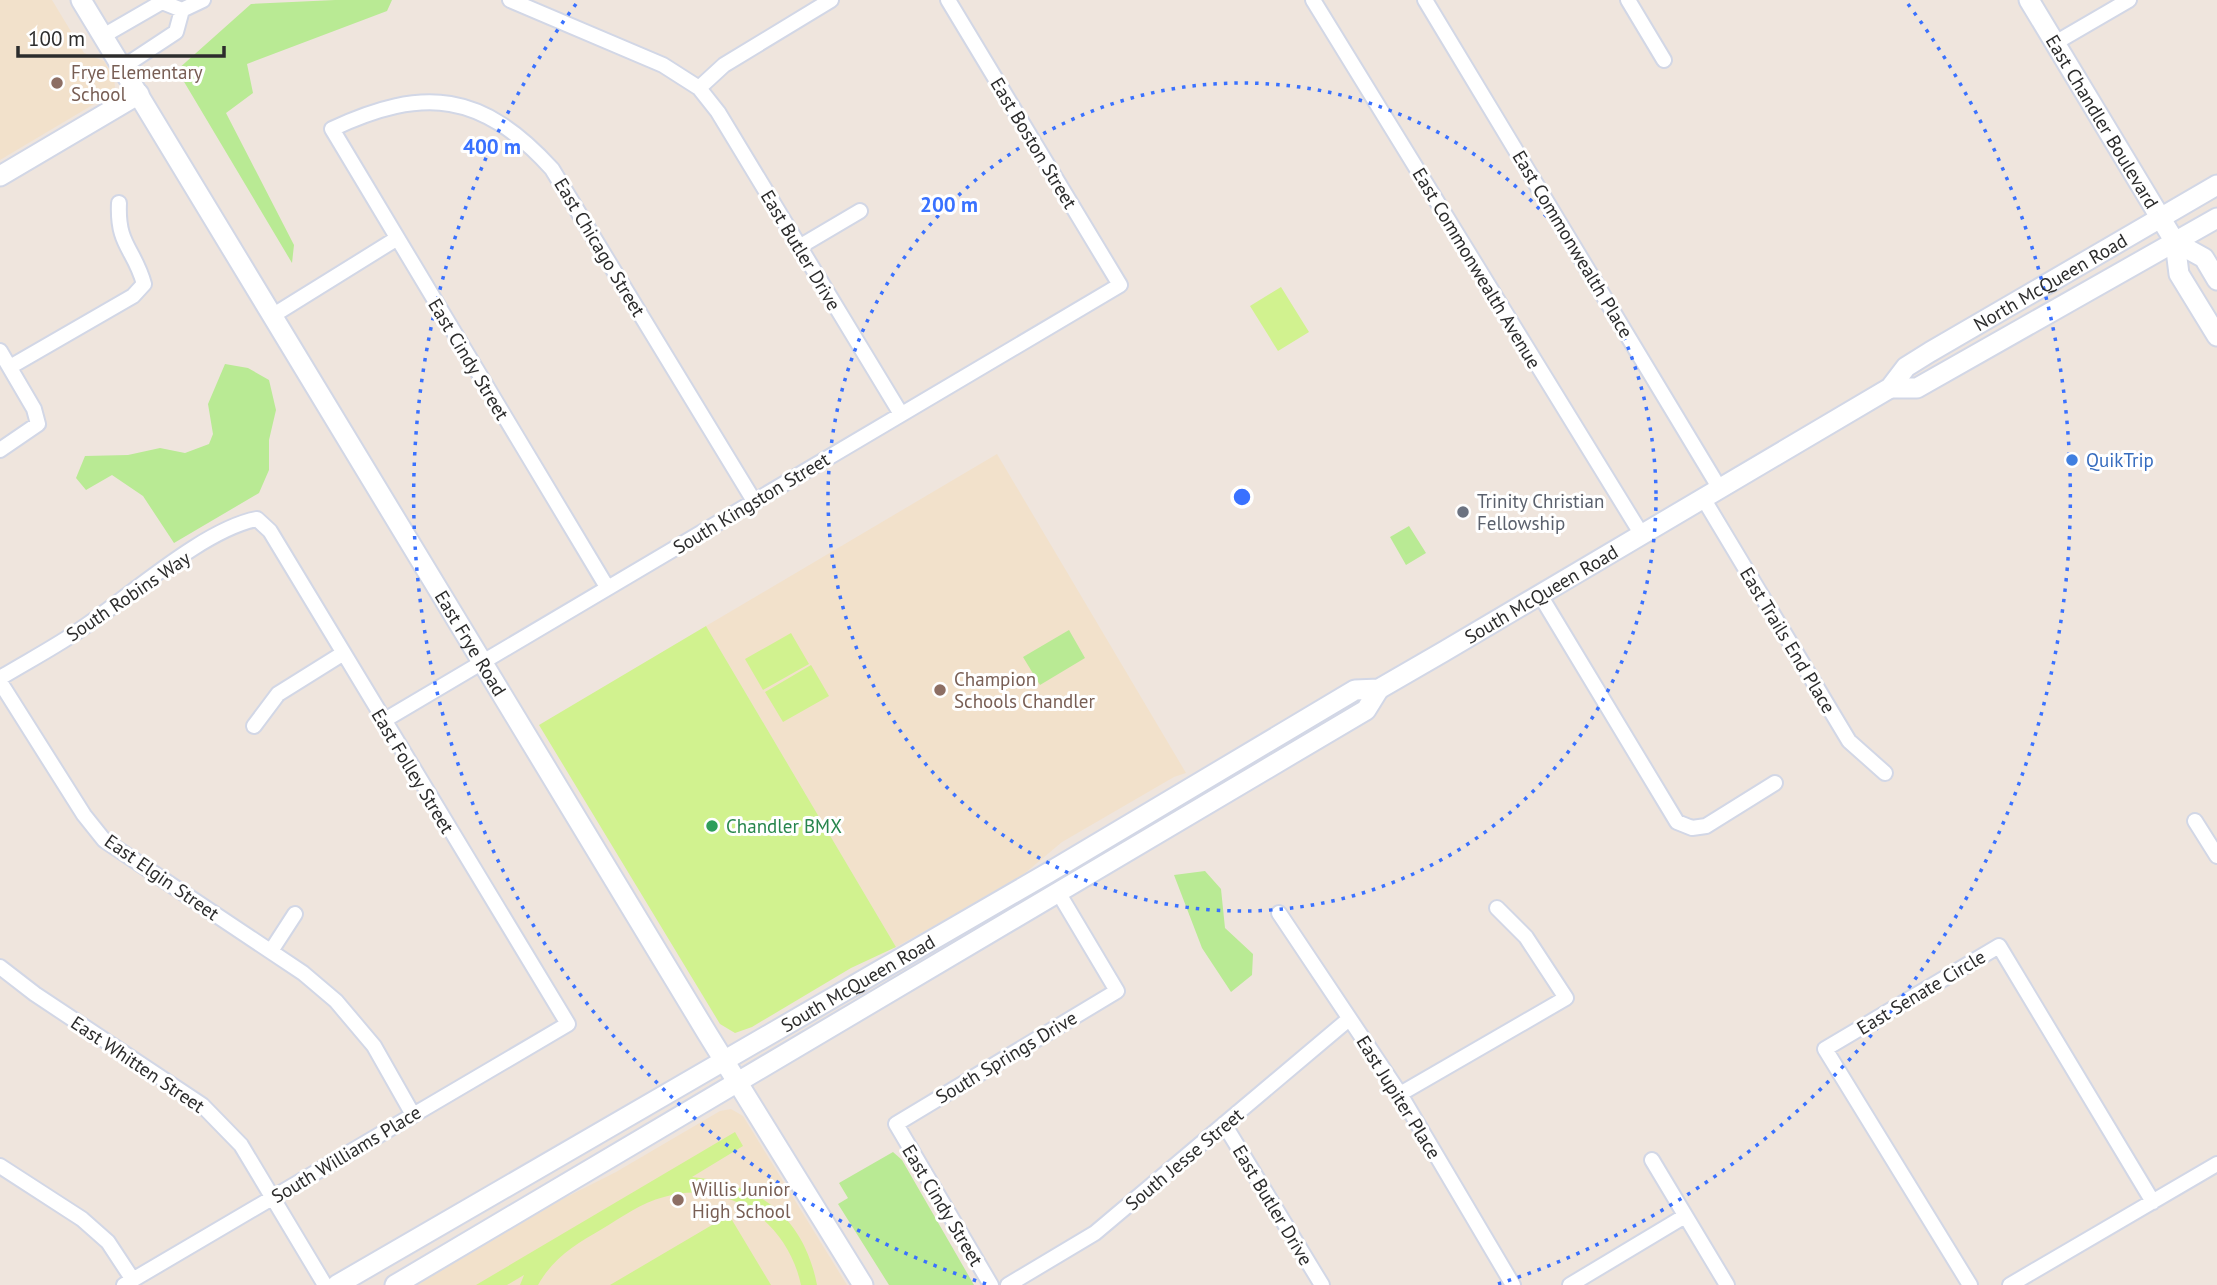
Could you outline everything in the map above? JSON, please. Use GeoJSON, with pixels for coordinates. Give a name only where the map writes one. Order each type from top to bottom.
{"type":"FeatureCollection","features":[{"type":"Feature","properties":{"kind":"main road","name":"East Frye Road"},"geometry":{"type":"LineString","coordinates":[[81,0],[481,662],[863,1285]]}},
{"type":"Feature","properties":{"kind":"main road","name":"East Chandler Boulevard"},"geometry":{"type":"LineString","coordinates":[[2029,0],[2175,242],[2179,274],[2217,336]]}},
{"type":"Feature","properties":{"kind":"main road"},"geometry":{"type":"LineString","coordinates":[[0,176],[139,94]]}},
{"type":"Feature","properties":{"kind":"main road","name":"North McQueen Road"},"geometry":{"type":"LineString","coordinates":[[1712,493],[1890,388],[1906,367],[2217,185]]}},
{"type":"Feature","properties":{"kind":"main road","name":"North McQueen Road"},"geometry":{"type":"LineString","coordinates":[[1890,388],[1917,388],[2217,218]]}},
{"type":"Feature","properties":{"kind":"main road","name":"East Chandler Boulevard"},"geometry":{"type":"LineString","coordinates":[[2175,242],[2203,258],[2217,280]]}},
{"type":"Feature","properties":{"kind":"main road","name":"South McQueen Road"},"geometry":{"type":"LineString","coordinates":[[337,1285],[1048,873],[1355,690],[1379,689],[1712,493]]}},
{"type":"Feature","properties":{"kind":"main road","name":"South McQueen Road"},"geometry":{"type":"LineString","coordinates":[[395,1285],[1366,710],[1379,689]]}},
{"type":"Feature","properties":{"kind":"main road"},"geometry":{"type":"LineString","coordinates":[[1048,873],[1058,892]]}},
{"type":"Feature","properties":{"kind":"street"},"geometry":{"type":"LineString","coordinates":[[103,36],[162,2],[182,10],[203,0]]}},
{"type":"Feature","properties":{"kind":"street"},"geometry":{"type":"LineString","coordinates":[[510,0],[663,65],[699,88],[724,65],[831,0]]}},
{"type":"Feature","properties":{"kind":"street","name":"East Boston Street"},"geometry":{"type":"LineString","coordinates":[[948,0],[1119,285]]}},
{"type":"Feature","properties":{"kind":"street","name":"East Commonwealth Avenue"},"geometry":{"type":"LineString","coordinates":[[1313,0],[1642,535]]}},
{"type":"Feature","properties":{"kind":"street","name":"East Commonwealth Place"},"geometry":{"type":"LineString","coordinates":[[1425,0],[1712,493]]}},
{"type":"Feature","properties":{"kind":"street"},"geometry":{"type":"LineString","coordinates":[[1628,0],[1664,60]]}},
{"type":"Feature","properties":{"kind":"street"},"geometry":{"type":"LineString","coordinates":[[2055,43],[2129,0]]}},
{"type":"Feature","properties":{"kind":"street"},"geometry":{"type":"LineString","coordinates":[[123,67],[177,32],[182,10]]}},
{"type":"Feature","properties":{"kind":"street","name":"East Butler Drive"},"geometry":{"type":"LineString","coordinates":[[699,88],[718,113],[901,414]]}},
{"type":"Feature","properties":{"kind":"street","name":"East Chicago Street"},"geometry":{"type":"LineString","coordinates":[[332,129],[392,104],[425,101],[460,106],[495,118],[529,144],[552,169],[754,501]]}},
{"type":"Feature","properties":{"kind":"street","name":"East Cindy Street"},"geometry":{"type":"LineString","coordinates":[[332,129],[607,587]]}},
{"type":"Feature","properties":{"kind":"street"},"geometry":{"type":"LineString","coordinates":[[9,367],[133,296],[144,284],[141,271],[121,239],[119,203]]}},
{"type":"Feature","properties":{"kind":"street"},"geometry":{"type":"LineString","coordinates":[[799,247],[860,211]]}},
{"type":"Feature","properties":{"kind":"street"},"geometry":{"type":"LineString","coordinates":[[272,316],[396,239]]}},
{"type":"Feature","properties":{"kind":"street","name":"South Kingston Street"},"geometry":{"type":"LineString","coordinates":[[383,721],[1119,285]]}},
{"type":"Feature","properties":{"kind":"street"},"geometry":{"type":"LineString","coordinates":[[0,351],[34,409],[38,424],[0,450]]}},
{"type":"Feature","properties":{"kind":"street","name":"East Trails End Place"},"geometry":{"type":"LineString","coordinates":[[1712,493],[1849,741],[1885,773]]}},
{"type":"Feature","properties":{"kind":"street","name":"East Folley Street"},"geometry":{"type":"LineString","coordinates":[[257,519],[270,531],[568,1024]]}},
{"type":"Feature","properties":{"kind":"street","name":"South Robins Way"},"geometry":{"type":"LineString","coordinates":[[0,680],[83,628],[160,571],[241,522],[257,519]]}},
{"type":"Feature","properties":{"kind":"street"},"geometry":{"type":"LineString","coordinates":[[1540,595],[1677,822],[1692,828],[1706,826],[1775,783]]}},
{"type":"Feature","properties":{"kind":"street"},"geometry":{"type":"LineString","coordinates":[[254,726],[278,694],[342,654]]}},
{"type":"Feature","properties":{"kind":"street","name":"East Elgin Street"},"geometry":{"type":"LineString","coordinates":[[0,680],[84,815],[104,839],[303,973],[336,1001],[374,1046],[412,1113]]}},
{"type":"Feature","properties":{"kind":"street"},"geometry":{"type":"LineString","coordinates":[[2195,821],[2217,856]]}},
{"type":"Feature","properties":{"kind":"street","name":"South Springs Drive"},"geometry":{"type":"LineString","coordinates":[[896,1124],[1116,991],[1058,892]]}},
{"type":"Feature","properties":{"kind":"street"},"geometry":{"type":"LineString","coordinates":[[1400,1094],[1566,998],[1526,937],[1497,908]]}},
{"type":"Feature","properties":{"kind":"street","name":"East Jupiter Place"},"geometry":{"type":"LineString","coordinates":[[1279,913],[1400,1094],[1513,1285]]}},
{"type":"Feature","properties":{"kind":"street"},"geometry":{"type":"LineString","coordinates":[[271,951],[295,914]]}},
{"type":"Feature","properties":{"kind":"street","name":"East Senate Circle"},"geometry":{"type":"LineString","coordinates":[[1970,1285],[1825,1049],[1999,946],[2153,1202]]}},
{"type":"Feature","properties":{"kind":"street","name":"East Whitten Street"},"geometry":{"type":"LineString","coordinates":[[0,967],[202,1105],[241,1145],[326,1285]]}},
{"type":"Feature","properties":{"kind":"street","name":"South Jesse Street"},"geometry":{"type":"LineString","coordinates":[[1009,1285],[1096,1233],[1349,1018]]}},
{"type":"Feature","properties":{"kind":"street","name":"South Williams Place"},"geometry":{"type":"LineString","coordinates":[[128,1283],[412,1113],[568,1024]]}},
{"type":"Feature","properties":{"kind":"street","name":"East Cindy Street"},"geometry":{"type":"LineString","coordinates":[[896,1124],[990,1285]]}},
{"type":"Feature","properties":{"kind":"street","name":"East Butler Drive"},"geometry":{"type":"LineString","coordinates":[[1224,1124],[1322,1285]]}},
{"type":"Feature","properties":{"kind":"street"},"geometry":{"type":"LineString","coordinates":[[1652,1160],[1727,1285]]}},
{"type":"Feature","properties":{"kind":"street"},"geometry":{"type":"LineString","coordinates":[[2010,1285],[2217,1164]]}},
{"type":"Feature","properties":{"kind":"street"},"geometry":{"type":"LineString","coordinates":[[0,1166],[82,1219],[108,1242],[128,1283]]}},
{"type":"Feature","properties":{"kind":"street"},"geometry":{"type":"LineString","coordinates":[[1570,1285],[1685,1216]]}},
{"type":"Feature","properties":{"kind":"shaded area","name":"Frye Elementary School"},"geometry":{"type":"Polygon","coordinates":[[[0,0],[52,0],[84,53],[104,61],[114,78],[115,87],[111,94],[0,160],[0,0]]]}},
{"type":"Feature","properties":{"kind":"shaded area","name":"Champion Schools Chandler"},"geometry":{"type":"Polygon","coordinates":[[[997,454],[1186,773],[1174,777],[1062,842],[1018,879],[896,947],[706,626],[997,454]]]}},
{"type":"Feature","properties":{"kind":"shaded area","name":"Willis Junior High School"},"geometry":{"type":"Polygon","coordinates":[[[731,1109],[743,1116],[847,1285],[409,1285],[507,1227],[616,1172],[720,1111],[731,1109]]]}},
{"type":"Feature","properties":{"kind":"green space"},"geometry":{"type":"Polygon","coordinates":[[[392,0],[387,11],[247,64],[253,93],[226,113],[294,245],[292,263],[177,70],[251,4],[392,0]]]}},
{"type":"Feature","properties":{"kind":"green space"},"geometry":{"type":"Polygon","coordinates":[[[1281,287],[1309,332],[1278,351],[1250,306],[1281,287]]]}},
{"type":"Feature","properties":{"kind":"green space"},"geometry":{"type":"Polygon","coordinates":[[[225,364],[248,368],[269,380],[276,410],[269,440],[269,470],[259,493],[174,543],[143,496],[112,475],[86,490],[76,478],[85,456],[128,455],[160,448],[185,453],[209,444],[213,434],[208,404],[225,364]]]}},
{"type":"Feature","properties":{"kind":"green space"},"geometry":{"type":"Polygon","coordinates":[[[1409,526],[1426,553],[1406,565],[1390,537],[1409,526]]]}},
{"type":"Feature","properties":{"kind":"green space","name":"Chandler BMX"},"geometry":{"type":"Polygon","coordinates":[[[706,626],[896,947],[851,968],[752,1027],[735,1033],[720,1024],[539,725],[706,626]]]}},
{"type":"Feature","properties":{"kind":"green space"},"geometry":{"type":"Polygon","coordinates":[[[1069,630],[1085,658],[1040,685],[1023,657],[1069,630]]]}},
{"type":"Feature","properties":{"kind":"green space"},"geometry":{"type":"Polygon","coordinates":[[[791,633],[809,664],[763,690],[745,659],[791,633]]]}},
{"type":"Feature","properties":{"kind":"green space"},"geometry":{"type":"Polygon","coordinates":[[[811,665],[829,696],[783,722],[765,692],[811,665]]]}},
{"type":"Feature","properties":{"kind":"green space"},"geometry":{"type":"Polygon","coordinates":[[[1205,871],[1221,889],[1225,928],[1253,954],[1252,975],[1231,992],[1202,948],[1174,875],[1205,871]]]}},
{"type":"Feature","properties":{"kind":"green space"},"geometry":{"type":"Polygon","coordinates":[[[735,1132],[743,1146],[692,1177],[738,1187],[774,1208],[801,1240],[811,1261],[817,1285],[801,1285],[783,1242],[769,1225],[752,1211],[732,1200],[711,1194],[688,1193],[647,1203],[583,1240],[558,1259],[538,1285],[520,1285],[524,1275],[507,1285],[476,1285],[735,1132]]]}},
{"type":"Feature","properties":{"kind":"green space"},"geometry":{"type":"Polygon","coordinates":[[[893,1152],[902,1160],[974,1285],[889,1285],[838,1204],[848,1198],[839,1183],[893,1152]]]}},
{"type":"Feature","properties":{"kind":"green space"},"geometry":{"type":"Polygon","coordinates":[[[729,1215],[771,1285],[610,1285],[729,1215]]]}},
{"type":"Feature","properties":{"kind":"place","name":"Frye Elementary School"},"geometry":{"type":"Point","coordinates":[57,83]}},
{"type":"Feature","properties":{"kind":"place","name":"QuikTrip"},"geometry":{"type":"Point","coordinates":[2072,460]}},
{"type":"Feature","properties":{"kind":"place","name":"Trinity Christian Fellowship"},"geometry":{"type":"Point","coordinates":[1463,512]}},
{"type":"Feature","properties":{"kind":"place","name":"Champion Schools Chandler"},"geometry":{"type":"Point","coordinates":[940,690]}},
{"type":"Feature","properties":{"kind":"place","name":"Chandler BMX"},"geometry":{"type":"Point","coordinates":[712,826]}},
{"type":"Feature","properties":{"kind":"place","name":"Willis Junior High School"},"geometry":{"type":"Point","coordinates":[678,1200]}}]}
